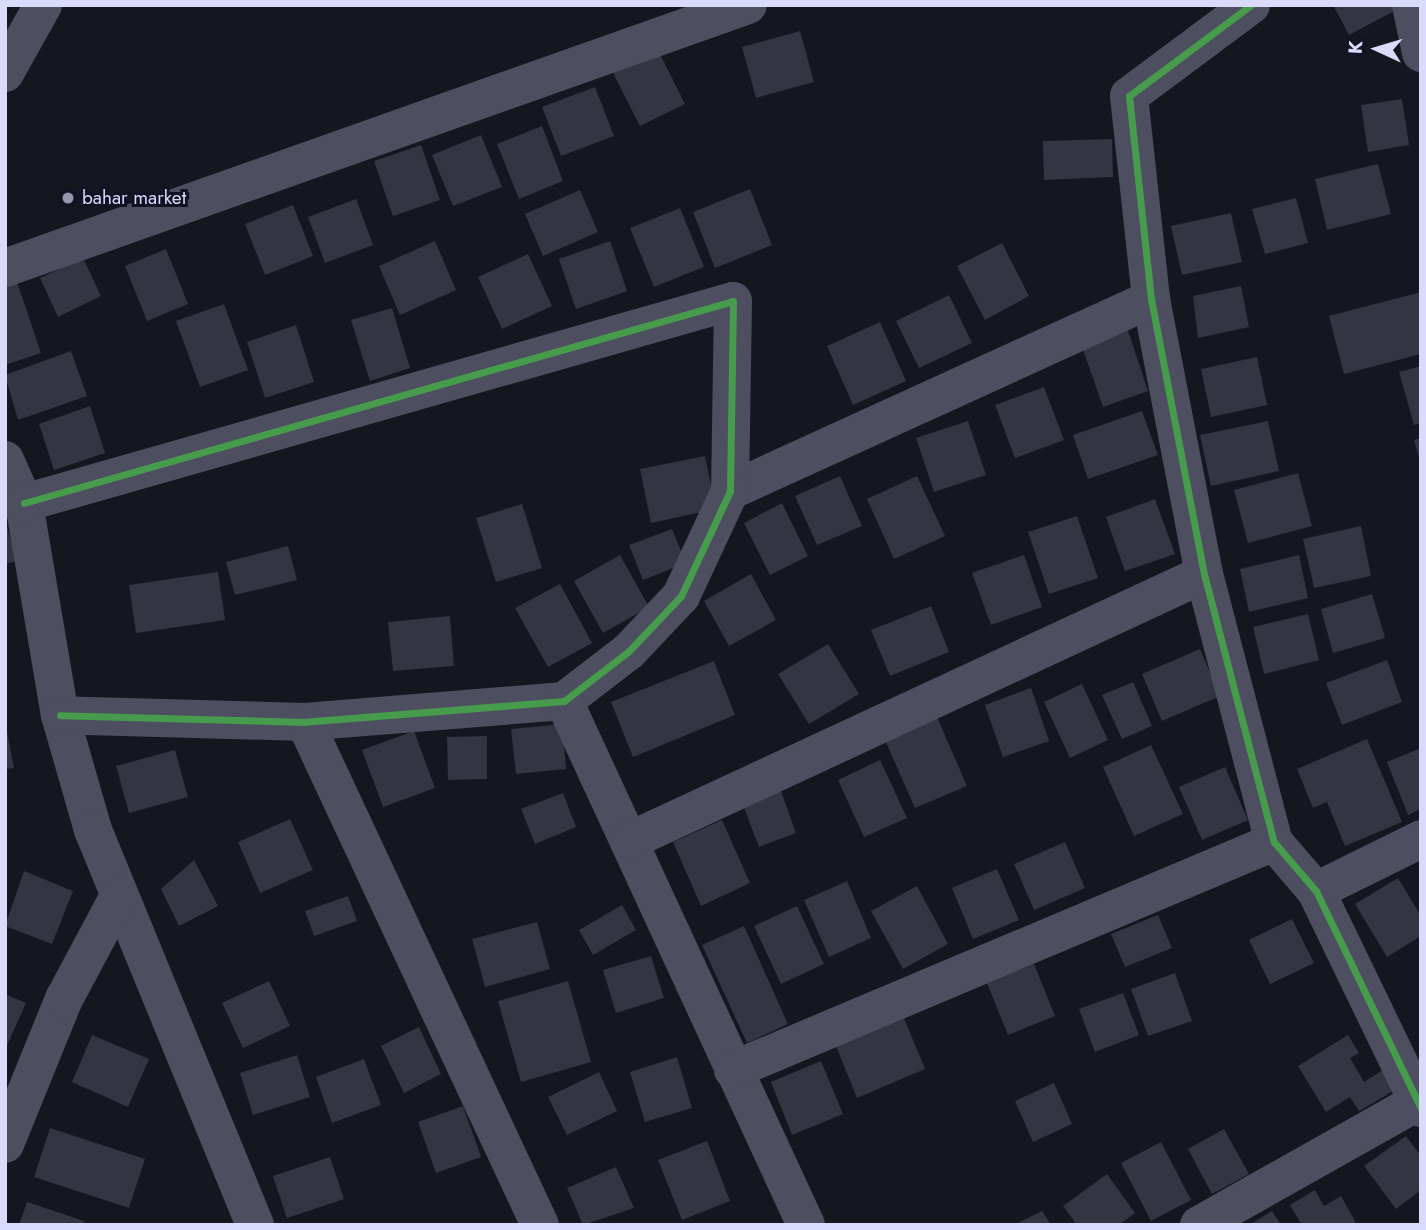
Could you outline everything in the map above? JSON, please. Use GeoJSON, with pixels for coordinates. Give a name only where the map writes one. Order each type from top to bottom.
{"type":"FeatureCollection","features":[{"type":"Feature","properties":{"kind":"street"},"geometry":{"type":"LineString","coordinates":[[5,73],[43,5]]}},
{"type":"Feature","properties":{"kind":"street"},"geometry":{"type":"LineString","coordinates":[[5,268],[748,5]]}},
{"type":"Feature","properties":{"kind":"street"},"geometry":{"type":"LineString","coordinates":[[1199,1225],[1419,1105],[1316,891],[1274,842],[1204,574],[1152,299],[1129,96],[1251,5]]}},
{"type":"Feature","properties":{"kind":"street"},"geometry":{"type":"LineString","coordinates":[[1411,5],[1421,53]]}},
{"type":"Feature","properties":{"kind":"street"},"geometry":{"type":"LineString","coordinates":[[730,491],[1152,299]]}},
{"type":"Feature","properties":{"kind":"street"},"geometry":{"type":"LineString","coordinates":[[24,503],[733,301],[730,491],[681,596],[629,651],[564,701],[305,722],[60,715]]}},
{"type":"Feature","properties":{"kind":"street"},"geometry":{"type":"LineString","coordinates":[[5,460],[24,503],[60,715],[118,898],[254,1225]]}},
{"type":"Feature","properties":{"kind":"street"},"geometry":{"type":"LineString","coordinates":[[629,841],[1204,574]]}},
{"type":"Feature","properties":{"kind":"street"},"geometry":{"type":"LineString","coordinates":[[564,701],[806,1225]]}},
{"type":"Feature","properties":{"kind":"street"},"geometry":{"type":"LineString","coordinates":[[305,722],[540,1225]]}},
{"type":"Feature","properties":{"kind":"street"},"geometry":{"type":"LineString","coordinates":[[1316,891],[1421,839]]}},
{"type":"Feature","properties":{"kind":"street"},"geometry":{"type":"LineString","coordinates":[[733,1070],[1274,842]]}},
{"type":"Feature","properties":{"kind":"street"},"geometry":{"type":"LineString","coordinates":[[5,1144],[64,999],[118,898]]}},
{"type":"Feature","properties":{"kind":"building"},"geometry":{"type":"Polygon","coordinates":[[[1333,5],[1398,5],[1400,8],[1349,35],[1333,5]]]}},
{"type":"Feature","properties":{"kind":"building"},"geometry":{"type":"Polygon","coordinates":[[[800,31],[814,82],[756,98],[742,47],[800,31]]]}},
{"type":"Feature","properties":{"kind":"building"},"geometry":{"type":"Polygon","coordinates":[[[658,50],[685,104],[640,126],[613,73],[658,50]]]}},
{"type":"Feature","properties":{"kind":"building"},"geometry":{"type":"Polygon","coordinates":[[[595,87],[614,136],[561,156],[542,107],[595,87]]]}},
{"type":"Feature","properties":{"kind":"building"},"geometry":{"type":"Polygon","coordinates":[[[1402,99],[1409,145],[1368,152],[1361,105],[1402,99]]]}},
{"type":"Feature","properties":{"kind":"building"},"geometry":{"type":"Polygon","coordinates":[[[542,126],[563,181],[519,199],[497,144],[542,126]]]}},
{"type":"Feature","properties":{"kind":"building"},"geometry":{"type":"Polygon","coordinates":[[[481,135],[502,187],[453,206],[432,155],[481,135]]]}},
{"type":"Feature","properties":{"kind":"building"},"geometry":{"type":"Polygon","coordinates":[[[1112,139],[1113,177],[1044,180],[1043,141],[1112,139]]]}},
{"type":"Feature","properties":{"kind":"building"},"geometry":{"type":"Polygon","coordinates":[[[421,145],[440,200],[393,216],[374,161],[421,145]]]}},
{"type":"Feature","properties":{"kind":"building"},"geometry":{"type":"Polygon","coordinates":[[[1378,164],[1391,214],[1327,230],[1315,179],[1378,164]]]}},
{"type":"Feature","properties":{"kind":"building"},"geometry":{"type":"Polygon","coordinates":[[[750,189],[772,245],[715,268],[693,212],[750,189]]]}},
{"type":"Feature","properties":{"kind":"building"},"geometry":{"type":"Polygon","coordinates":[[[580,190],[598,232],[543,256],[525,214],[580,190]]]}},
{"type":"Feature","properties":{"kind":"building"},"geometry":{"type":"Polygon","coordinates":[[[1296,198],[1308,243],[1265,254],[1252,209],[1296,198]]]}},
{"type":"Feature","properties":{"kind":"building"},"geometry":{"type":"Polygon","coordinates":[[[356,199],[373,245],[325,263],[308,217],[356,199]]]}},
{"type":"Feature","properties":{"kind":"building"},"geometry":{"type":"Polygon","coordinates":[[[293,205],[313,256],[265,275],[245,224],[293,205]]]}},
{"type":"Feature","properties":{"kind":"building"},"geometry":{"type":"Polygon","coordinates":[[[680,208],[704,267],[654,287],[630,228],[680,208]]]}},
{"type":"Feature","properties":{"kind":"building"},"geometry":{"type":"Polygon","coordinates":[[[1231,213],[1242,262],[1182,275],[1171,226],[1231,213]]]}},
{"type":"Feature","properties":{"kind":"building"},"geometry":{"type":"Polygon","coordinates":[[[435,241],[456,290],[400,315],[379,266],[435,241]]]}},
{"type":"Feature","properties":{"kind":"building"},"geometry":{"type":"Polygon","coordinates":[[[610,241],[627,291],[576,309],[559,259],[610,241]]]}},
{"type":"Feature","properties":{"kind":"building"},"geometry":{"type":"Polygon","coordinates":[[[1002,243],[1029,296],[985,320],[957,266],[1002,243]]]}},
{"type":"Feature","properties":{"kind":"building"},"geometry":{"type":"Polygon","coordinates":[[[166,249],[188,304],[147,321],[125,266],[166,249]]]}},
{"type":"Feature","properties":{"kind":"building"},"geometry":{"type":"Polygon","coordinates":[[[528,254],[552,306],[502,329],[478,277],[528,254]]]}},
{"type":"Feature","properties":{"kind":"building"},"geometry":{"type":"Polygon","coordinates":[[[83,258],[101,296],[58,317],[40,278],[83,258]]]}},
{"type":"Feature","properties":{"kind":"building"},"geometry":{"type":"Polygon","coordinates":[[[14,273],[41,353],[5,365],[5,276],[14,273]]]}},
{"type":"Feature","properties":{"kind":"building"},"geometry":{"type":"Polygon","coordinates":[[[1241,286],[1249,327],[1198,338],[1193,296],[1241,286]]]}},
{"type":"Feature","properties":{"kind":"building"},"geometry":{"type":"Polygon","coordinates":[[[1421,292],[1421,354],[1344,374],[1329,316],[1421,292]]]}},
{"type":"Feature","properties":{"kind":"building"},"geometry":{"type":"Polygon","coordinates":[[[949,295],[972,343],[919,368],[896,321],[949,295]]]}},
{"type":"Feature","properties":{"kind":"building"},"geometry":{"type":"Polygon","coordinates":[[[224,304],[248,370],[200,387],[176,321],[224,304]]]}},
{"type":"Feature","properties":{"kind":"building"},"geometry":{"type":"Polygon","coordinates":[[[392,308],[410,368],[370,381],[351,320],[392,308]]]}},
{"type":"Feature","properties":{"kind":"building"},"geometry":{"type":"Polygon","coordinates":[[[880,322],[906,381],[853,405],[827,346],[880,322]]]}},
{"type":"Feature","properties":{"kind":"building"},"geometry":{"type":"Polygon","coordinates":[[[296,325],[314,382],[265,398],[247,342],[296,325]]]}},
{"type":"Feature","properties":{"kind":"building"},"geometry":{"type":"Polygon","coordinates":[[[1127,328],[1148,391],[1103,407],[1081,344],[1127,328]]]}},
{"type":"Feature","properties":{"kind":"building"},"geometry":{"type":"Polygon","coordinates":[[[71,351],[87,396],[18,420],[5,375],[71,351]]]}},
{"type":"Feature","properties":{"kind":"building"},"geometry":{"type":"Polygon","coordinates":[[[1257,357],[1267,405],[1211,417],[1201,369],[1257,357]]]}},
{"type":"Feature","properties":{"kind":"building"},"geometry":{"type":"Polygon","coordinates":[[[1421,366],[1421,423],[1414,425],[1399,372],[1421,366]]]}},
{"type":"Feature","properties":{"kind":"building"},"geometry":{"type":"Polygon","coordinates":[[[1044,387],[1064,440],[1015,458],[995,405],[1044,387]]]}},
{"type":"Feature","properties":{"kind":"building"},"geometry":{"type":"Polygon","coordinates":[[[90,406],[105,453],[54,470],[39,424],[90,406]]]}},
{"type":"Feature","properties":{"kind":"building"},"geometry":{"type":"Polygon","coordinates":[[[1142,411],[1158,455],[1088,479],[1073,435],[1142,411]]]}},
{"type":"Feature","properties":{"kind":"building"},"geometry":{"type":"Polygon","coordinates":[[[968,421],[986,475],[934,492],[916,438],[968,421]]]}},
{"type":"Feature","properties":{"kind":"building"},"geometry":{"type":"Polygon","coordinates":[[[1268,421],[1279,471],[1211,486],[1200,435],[1268,421]]]}},
{"type":"Feature","properties":{"kind":"building"},"geometry":{"type":"Polygon","coordinates":[[[1421,438],[1421,461],[1420,461],[1414,440],[1421,438]]]}},
{"type":"Feature","properties":{"kind":"building"},"geometry":{"type":"Polygon","coordinates":[[[705,456],[716,509],[651,523],[640,469],[705,456]]]}},
{"type":"Feature","properties":{"kind":"building"},"geometry":{"type":"Polygon","coordinates":[[[1298,473],[1312,526],[1248,543],[1234,490],[1298,473]]]}},
{"type":"Feature","properties":{"kind":"building"},"geometry":{"type":"Polygon","coordinates":[[[840,476],[862,526],[817,545],[795,496],[840,476]]]}},
{"type":"Feature","properties":{"kind":"building"},"geometry":{"type":"Polygon","coordinates":[[[917,476],[945,536],[894,559],[867,499],[917,476]]]}},
{"type":"Feature","properties":{"kind":"building"},"geometry":{"type":"Polygon","coordinates":[[[1155,499],[1175,554],[1125,571],[1106,517],[1155,499]]]}},
{"type":"Feature","properties":{"kind":"building"},"geometry":{"type":"Polygon","coordinates":[[[782,503],[808,556],[770,575],[744,523],[782,503]]]}},
{"type":"Feature","properties":{"kind":"building"},"geometry":{"type":"Polygon","coordinates":[[[522,504],[542,568],[496,582],[476,518],[522,504]]]}},
{"type":"Feature","properties":{"kind":"building"},"geometry":{"type":"Polygon","coordinates":[[[1077,516],[1098,578],[1049,594],[1028,532],[1077,516]]]}},
{"type":"Feature","properties":{"kind":"building"},"geometry":{"type":"Polygon","coordinates":[[[5,520],[17,561],[5,564],[5,520]]]}},
{"type":"Feature","properties":{"kind":"building"},"geometry":{"type":"Polygon","coordinates":[[[1361,526],[1371,576],[1314,588],[1303,539],[1361,526]]]}},
{"type":"Feature","properties":{"kind":"building"},"geometry":{"type":"Polygon","coordinates":[[[672,529],[686,563],[643,580],[629,545],[672,529]]]}},
{"type":"Feature","properties":{"kind":"building"},"geometry":{"type":"Polygon","coordinates":[[[288,546],[297,580],[235,595],[226,562],[288,546]]]}},
{"type":"Feature","properties":{"kind":"building"},"geometry":{"type":"Polygon","coordinates":[[[620,555],[649,607],[603,633],[574,581],[620,555]]]}},
{"type":"Feature","properties":{"kind":"building"},"geometry":{"type":"Polygon","coordinates":[[[1024,555],[1042,607],[991,625],[972,573],[1024,555]]]}},
{"type":"Feature","properties":{"kind":"building"},"geometry":{"type":"Polygon","coordinates":[[[1299,555],[1308,598],[1249,612],[1240,569],[1299,555]]]}},
{"type":"Feature","properties":{"kind":"building"},"geometry":{"type":"Polygon","coordinates":[[[218,572],[225,620],[136,633],[129,585],[218,572]]]}},
{"type":"Feature","properties":{"kind":"building"},"geometry":{"type":"Polygon","coordinates":[[[751,574],[776,620],[729,646],[704,601],[751,574]]]}},
{"type":"Feature","properties":{"kind":"building"},"geometry":{"type":"Polygon","coordinates":[[[560,584],[592,643],[548,667],[515,608],[560,584]]]}},
{"type":"Feature","properties":{"kind":"building"},"geometry":{"type":"Polygon","coordinates":[[[1372,594],[1385,638],[1333,653],[1321,609],[1372,594]]]}},
{"type":"Feature","properties":{"kind":"building"},"geometry":{"type":"Polygon","coordinates":[[[931,606],[949,652],[890,676],[871,630],[931,606]]]}},
{"type":"Feature","properties":{"kind":"building"},"geometry":{"type":"Polygon","coordinates":[[[1308,614],[1319,660],[1264,674],[1253,627],[1308,614]]]}},
{"type":"Feature","properties":{"kind":"building"},"geometry":{"type":"Polygon","coordinates":[[[450,616],[454,666],[393,671],[388,622],[450,616]]]}},
{"type":"Feature","properties":{"kind":"building"},"geometry":{"type":"Polygon","coordinates":[[[828,644],[859,694],[809,724],[778,674],[828,644]]]}},
{"type":"Feature","properties":{"kind":"building"},"geometry":{"type":"Polygon","coordinates":[[[1200,649],[1220,696],[1162,721],[1142,674],[1200,649]]]}},
{"type":"Feature","properties":{"kind":"building"},"geometry":{"type":"Polygon","coordinates":[[[1387,660],[1402,702],[1342,725],[1326,683],[1387,660]]]}},
{"type":"Feature","properties":{"kind":"building"},"geometry":{"type":"Polygon","coordinates":[[[714,661],[735,715],[633,757],[611,702],[714,661]]]}},
{"type":"Feature","properties":{"kind":"building"},"geometry":{"type":"Polygon","coordinates":[[[1133,682],[1152,726],[1122,739],[1102,695],[1133,682]]]}},
{"type":"Feature","properties":{"kind":"building"},"geometry":{"type":"Polygon","coordinates":[[[1082,684],[1108,740],[1070,758],[1044,702],[1082,684]]]}},
{"type":"Feature","properties":{"kind":"building"},"geometry":{"type":"Polygon","coordinates":[[[1031,688],[1049,741],[1003,757],[985,705],[1031,688]]]}},
{"type":"Feature","properties":{"kind":"building"},"geometry":{"type":"Polygon","coordinates":[[[937,717],[967,786],[915,808],[885,740],[937,717]]]}},
{"type":"Feature","properties":{"kind":"building"},"geometry":{"type":"Polygon","coordinates":[[[5,721],[14,768],[5,769],[5,721]]]}},
{"type":"Feature","properties":{"kind":"building"},"geometry":{"type":"Polygon","coordinates":[[[562,724],[566,769],[516,774],[511,729],[562,724]]]}},
{"type":"Feature","properties":{"kind":"building"},"geometry":{"type":"Polygon","coordinates":[[[414,731],[435,788],[383,807],[362,750],[414,731]]]}},
{"type":"Feature","properties":{"kind":"building"},"geometry":{"type":"Polygon","coordinates":[[[487,736],[487,779],[448,780],[447,737],[487,736]]]}},
{"type":"Feature","properties":{"kind":"building"},"geometry":{"type":"Polygon","coordinates":[[[1367,739],[1402,822],[1345,846],[1327,802],[1313,808],[1297,769],[1367,739]]]}},
{"type":"Feature","properties":{"kind":"building"},"geometry":{"type":"Polygon","coordinates":[[[1151,745],[1183,814],[1134,836],[1103,767],[1151,745]]]}},
{"type":"Feature","properties":{"kind":"building"},"geometry":{"type":"Polygon","coordinates":[[[1421,748],[1421,809],[1408,815],[1387,762],[1421,748]]]}},
{"type":"Feature","properties":{"kind":"building"},"geometry":{"type":"Polygon","coordinates":[[[175,750],[188,797],[129,813],[116,766],[175,750]]]}},
{"type":"Feature","properties":{"kind":"building"},"geometry":{"type":"Polygon","coordinates":[[[880,760],[907,818],[864,837],[838,780],[880,760]]]}},
{"type":"Feature","properties":{"kind":"building"},"geometry":{"type":"Polygon","coordinates":[[[1225,767],[1248,820],[1202,840],[1179,787],[1225,767]]]}},
{"type":"Feature","properties":{"kind":"building"},"geometry":{"type":"Polygon","coordinates":[[[781,791],[796,833],[759,847],[743,805],[781,791]]]}},
{"type":"Feature","properties":{"kind":"building"},"geometry":{"type":"Polygon","coordinates":[[[563,793],[576,827],[535,844],[521,809],[563,793]]]}},
{"type":"Feature","properties":{"kind":"building"},"geometry":{"type":"Polygon","coordinates":[[[290,819],[313,870],[260,893],[238,842],[290,819]]]}},
{"type":"Feature","properties":{"kind":"building"},"geometry":{"type":"Polygon","coordinates":[[[722,820],[750,883],[701,906],[673,842],[722,820]]]}},
{"type":"Feature","properties":{"kind":"building"},"geometry":{"type":"Polygon","coordinates":[[[1065,842],[1085,888],[1034,910],[1014,864],[1065,842]]]}},
{"type":"Feature","properties":{"kind":"building"},"geometry":{"type":"Polygon","coordinates":[[[194,860],[218,906],[179,926],[161,889],[194,860]]]}},
{"type":"Feature","properties":{"kind":"building"},"geometry":{"type":"Polygon","coordinates":[[[997,869],[1019,920],[973,939],[952,888],[997,869]]]}},
{"type":"Feature","properties":{"kind":"building"},"geometry":{"type":"Polygon","coordinates":[[[24,871],[73,891],[52,944],[5,926],[24,871]]]}},
{"type":"Feature","properties":{"kind":"building"},"geometry":{"type":"Polygon","coordinates":[[[1398,878],[1421,916],[1421,936],[1387,957],[1355,904],[1398,878]]]}},
{"type":"Feature","properties":{"kind":"building"},"geometry":{"type":"Polygon","coordinates":[[[847,881],[871,938],[829,957],[804,900],[847,881]]]}},
{"type":"Feature","properties":{"kind":"building"},"geometry":{"type":"Polygon","coordinates":[[[917,886],[948,944],[903,969],[871,911],[917,886]]]}},
{"type":"Feature","properties":{"kind":"building"},"geometry":{"type":"Polygon","coordinates":[[[348,896],[357,921],[314,936],[305,911],[348,896]]]}},
{"type":"Feature","properties":{"kind":"building"},"geometry":{"type":"Polygon","coordinates":[[[622,905],[636,930],[593,955],[579,930],[622,905]]]}},
{"type":"Feature","properties":{"kind":"building"},"geometry":{"type":"Polygon","coordinates":[[[797,906],[824,964],[781,984],[754,926],[797,906]]]}},
{"type":"Feature","properties":{"kind":"building"},"geometry":{"type":"Polygon","coordinates":[[[1158,915],[1172,948],[1125,967],[1111,934],[1158,915]]]}},
{"type":"Feature","properties":{"kind":"building"},"geometry":{"type":"Polygon","coordinates":[[[1292,919],[1314,963],[1270,984],[1249,940],[1292,919]]]}},
{"type":"Feature","properties":{"kind":"building"},"geometry":{"type":"Polygon","coordinates":[[[537,922],[550,969],[485,987],[472,939],[537,922]]]}},
{"type":"Feature","properties":{"kind":"building"},"geometry":{"type":"Polygon","coordinates":[[[744,926],[788,1024],[747,1043],[702,945],[744,926]]]}},
{"type":"Feature","properties":{"kind":"building"},"geometry":{"type":"Polygon","coordinates":[[[651,956],[664,998],[616,1013],[603,970],[651,956]]]}},
{"type":"Feature","properties":{"kind":"building"},"geometry":{"type":"Polygon","coordinates":[[[1034,964],[1055,1016],[1008,1035],[987,983],[1034,964]]]}},
{"type":"Feature","properties":{"kind":"building"},"geometry":{"type":"Polygon","coordinates":[[[1175,973],[1192,1021],[1148,1036],[1131,989],[1175,973]]]}},
{"type":"Feature","properties":{"kind":"building"},"geometry":{"type":"Polygon","coordinates":[[[269,981],[290,1026],[243,1048],[222,1003],[269,981]]]}},
{"type":"Feature","properties":{"kind":"building"},"geometry":{"type":"Polygon","coordinates":[[[568,981],[591,1062],[521,1082],[498,1001],[568,981]]]}},
{"type":"Feature","properties":{"kind":"building"},"geometry":{"type":"Polygon","coordinates":[[[1123,993],[1139,1035],[1095,1052],[1079,1009],[1123,993]]]}},
{"type":"Feature","properties":{"kind":"building"},"geometry":{"type":"Polygon","coordinates":[[[5,994],[26,1003],[5,1050],[5,994]]]}},
{"type":"Feature","properties":{"kind":"building"},"geometry":{"type":"Polygon","coordinates":[[[904,1018],[925,1069],[857,1098],[836,1046],[904,1018]]]}},
{"type":"Feature","properties":{"kind":"building"},"geometry":{"type":"Polygon","coordinates":[[[419,1027],[441,1074],[404,1093],[381,1046],[419,1027]]]}},
{"type":"Feature","properties":{"kind":"building"},"geometry":{"type":"Polygon","coordinates":[[[92,1035],[149,1059],[128,1107],[72,1082],[92,1035]]]}},
{"type":"Feature","properties":{"kind":"building"},"geometry":{"type":"Polygon","coordinates":[[[1348,1035],[1359,1053],[1350,1058],[1364,1082],[1383,1070],[1395,1090],[1359,1111],[1350,1097],[1326,1112],[1298,1066],[1348,1035]]]}},
{"type":"Feature","properties":{"kind":"building"},"geometry":{"type":"Polygon","coordinates":[[[297,1055],[310,1097],[253,1115],[240,1073],[297,1055]]]}},
{"type":"Feature","properties":{"kind":"building"},"geometry":{"type":"Polygon","coordinates":[[[677,1057],[692,1108],[645,1122],[630,1072],[677,1057]]]}},
{"type":"Feature","properties":{"kind":"building"},"geometry":{"type":"Polygon","coordinates":[[[364,1059],[381,1105],[332,1123],[316,1077],[364,1059]]]}},
{"type":"Feature","properties":{"kind":"building"},"geometry":{"type":"Polygon","coordinates":[[[821,1061],[843,1114],[792,1135],[771,1082],[821,1061]]]}},
{"type":"Feature","properties":{"kind":"building"},"geometry":{"type":"Polygon","coordinates":[[[599,1072],[617,1111],[567,1135],[548,1097],[599,1072]]]}},
{"type":"Feature","properties":{"kind":"building"},"geometry":{"type":"Polygon","coordinates":[[[1054,1083],[1072,1124],[1033,1142],[1015,1101],[1054,1083]]]}},
{"type":"Feature","properties":{"kind":"building"},"geometry":{"type":"Polygon","coordinates":[[[463,1106],[481,1157],[436,1173],[418,1122],[463,1106]]]}},
{"type":"Feature","properties":{"kind":"building"},"geometry":{"type":"Polygon","coordinates":[[[50,1128],[145,1159],[129,1208],[34,1177],[50,1128]]]}},
{"type":"Feature","properties":{"kind":"building"},"geometry":{"type":"Polygon","coordinates":[[[1224,1129],[1249,1174],[1212,1194],[1188,1149],[1224,1129]]]}},
{"type":"Feature","properties":{"kind":"building"},"geometry":{"type":"Polygon","coordinates":[[[1406,1136],[1421,1156],[1421,1190],[1396,1209],[1364,1166],[1406,1136]]]}},
{"type":"Feature","properties":{"kind":"building"},"geometry":{"type":"Polygon","coordinates":[[[707,1141],[730,1201],[682,1220],[658,1160],[707,1141]]]}},
{"type":"Feature","properties":{"kind":"building"},"geometry":{"type":"Polygon","coordinates":[[[1161,1142],[1191,1200],[1151,1221],[1121,1163],[1161,1142]]]}},
{"type":"Feature","properties":{"kind":"building"},"geometry":{"type":"Polygon","coordinates":[[[330,1157],[344,1199],[287,1218],[273,1176],[330,1157]]]}},
{"type":"Feature","properties":{"kind":"building"},"geometry":{"type":"Polygon","coordinates":[[[616,1167],[634,1208],[583,1225],[567,1188],[616,1167]]]}},
{"type":"Feature","properties":{"kind":"building"},"geometry":{"type":"Polygon","coordinates":[[[1107,1174],[1135,1213],[1119,1225],[1077,1225],[1063,1206],[1107,1174]]]}},
{"type":"Feature","properties":{"kind":"building"},"geometry":{"type":"Polygon","coordinates":[[[1315,1190],[1324,1206],[1341,1196],[1357,1225],[1302,1225],[1290,1205],[1315,1190]]]}},
{"type":"Feature","properties":{"kind":"building"},"geometry":{"type":"Polygon","coordinates":[[[27,1202],[84,1221],[83,1225],[19,1225],[27,1202]]]}},
{"type":"Feature","properties":{"kind":"building"},"geometry":{"type":"Polygon","coordinates":[[[1042,1211],[1051,1225],[1014,1225],[1042,1211]]]}},
{"type":"Feature","properties":{"kind":"building"},"geometry":{"type":"Polygon","coordinates":[[[1272,1211],[1281,1225],[1249,1225],[1272,1211]]]}},
{"type":"Feature","properties":{"kind":"cycle path"},"geometry":{"type":"LineString","coordinates":[[1251,5],[1129,96],[1151,299],[1204,574],[1274,842],[1316,891],[1421,1108]]}},
{"type":"Feature","properties":{"kind":"cycle path"},"geometry":{"type":"LineString","coordinates":[[24,503],[733,301],[730,491],[681,596],[629,651],[564,701],[305,722],[60,715]]}},
{"type":"Feature","properties":{"kind":"place","name":"bahar market"},"geometry":{"type":"Point","coordinates":[68,198]}}]}
